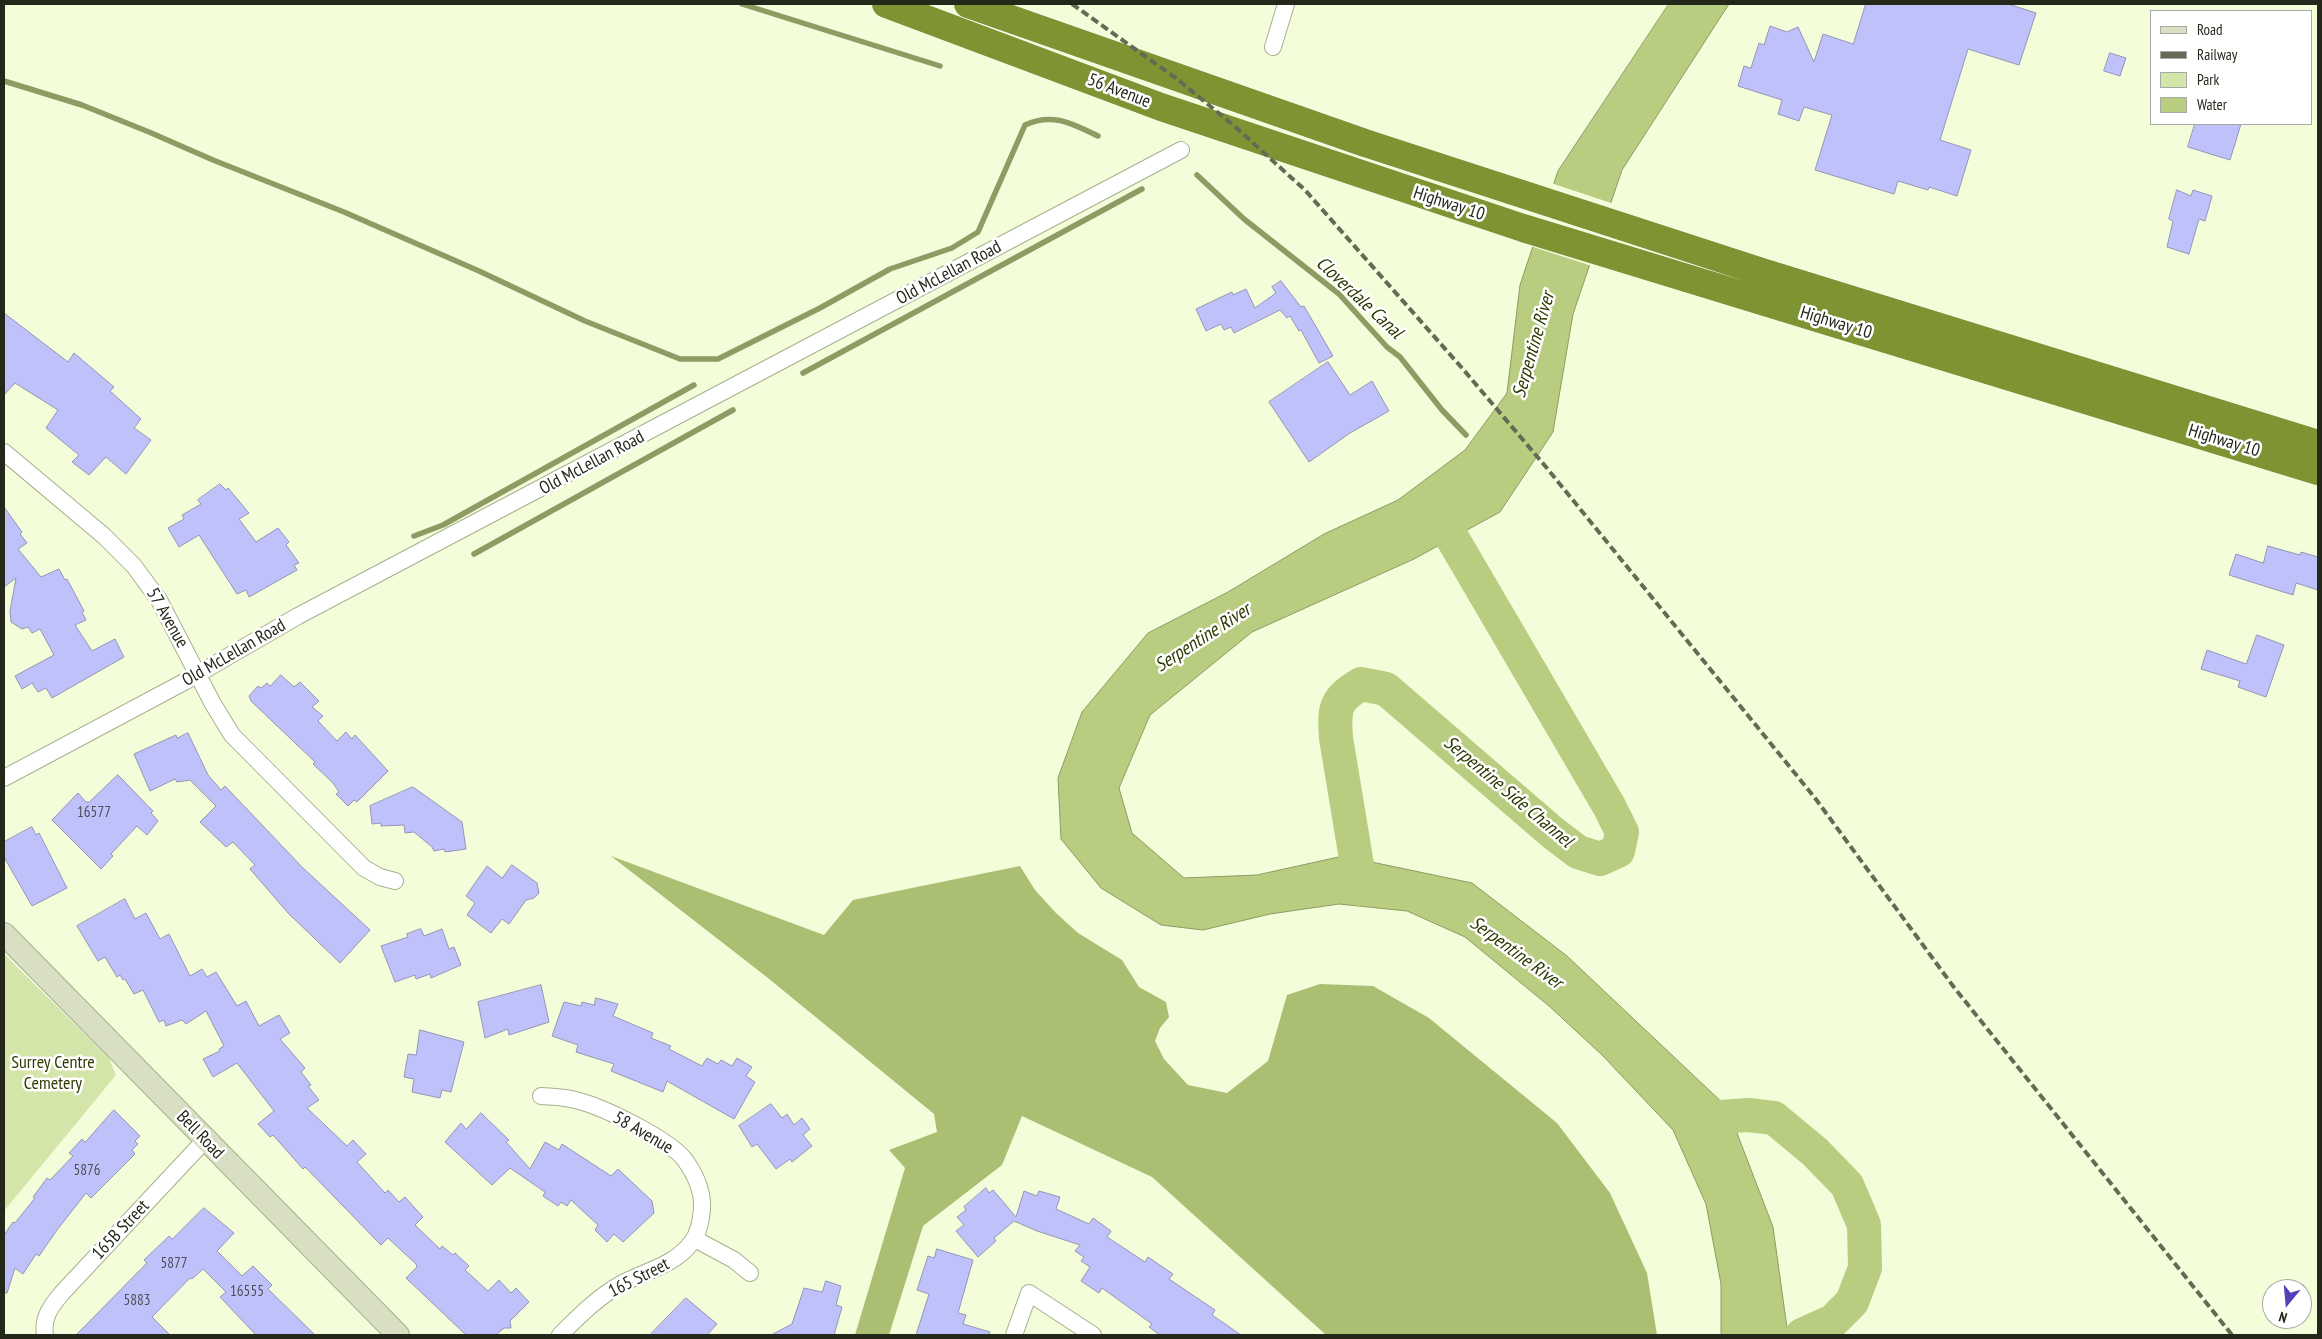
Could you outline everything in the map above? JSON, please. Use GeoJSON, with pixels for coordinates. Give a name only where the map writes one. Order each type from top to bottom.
{"type":"FeatureCollection","features":[{"type":"Feature","properties":{"kind":"highway","name":"56 Avenue"},"geometry":{"type":"LineString","coordinates":[[886,4],[1161,107],[1242,132],[1355,173]]}},
{"type":"Feature","properties":{"kind":"highway","name":"56 Avenue"},"geometry":{"type":"LineString","coordinates":[[968,4],[1364,143]]}},
{"type":"Feature","properties":{"kind":"highway","name":"Highway 10"},"geometry":{"type":"LineString","coordinates":[[1364,143],[1759,271],[2318,444]]}},
{"type":"Feature","properties":{"kind":"highway","name":"Highway 10"},"geometry":{"type":"LineString","coordinates":[[1355,173],[1523,228],[2318,471]]}},
{"type":"Feature","properties":{"kind":"street"},"geometry":{"type":"LineString","coordinates":[[1273,47],[1286,4]]}},
{"type":"Feature","properties":{"kind":"street","name":"Old McLellan Road"},"geometry":{"type":"LineString","coordinates":[[4,778],[198,673],[298,616],[1181,150]]}},
{"type":"Feature","properties":{"kind":"street","name":"57 Avenue"},"geometry":{"type":"LineString","coordinates":[[4,452],[104,536],[134,566],[160,600],[223,721],[244,748],[364,868],[380,877],[395,881]]}},
{"type":"Feature","properties":{"kind":"street","name":"Bell Road"},"geometry":{"type":"LineString","coordinates":[[4,934],[398,1335]]}},
{"type":"Feature","properties":{"kind":"street","name":"58 Avenue"},"geometry":{"type":"LineString","coordinates":[[541,1096],[559,1097],[591,1105],[653,1136],[678,1153],[692,1171],[699,1186],[702,1203],[701,1219],[695,1240]]}},
{"type":"Feature","properties":{"kind":"street","name":"165B Street"},"geometry":{"type":"LineString","coordinates":[[44,1330],[51,1307],[62,1293],[205,1140]]}},
{"type":"Feature","properties":{"kind":"street"},"geometry":{"type":"LineString","coordinates":[[695,1240],[734,1260],[750,1273]]}},
{"type":"Feature","properties":{"kind":"street","name":"165 Street"},"geometry":{"type":"LineString","coordinates":[[560,1335],[604,1294],[637,1276],[670,1263],[695,1240]]}},
{"type":"Feature","properties":{"kind":"street"},"geometry":{"type":"LineString","coordinates":[[1014,1335],[1029,1293],[1062,1317],[1093,1335]]}},
{"type":"Feature","properties":{"kind":"green space","name":"Surrey Centre Cemetery"},"geometry":{"type":"Polygon","coordinates":[[[4,954],[109,1058],[116,1075],[4,1211],[4,954]]]}},
{"type":"Feature","properties":{"kind":"shaded area"},"geometry":{"type":"Polygon","coordinates":[[[611,856],[824,935],[853,900],[1020,866],[1035,890],[1056,913],[1078,933],[1122,960],[1139,987],[1166,1002],[1169,1017],[1160,1028],[1155,1041],[1164,1059],[1188,1085],[1227,1093],[1268,1061],[1287,995],[1320,984],[1373,986],[1429,1018],[1557,1123],[1610,1193],[1647,1273],[1657,1335],[1326,1335],[1152,1177],[1022,1116],[1002,1165],[923,1226],[889,1335],[855,1335],[905,1168],[889,1150],[937,1132],[934,1114],[768,978],[611,856]]]}},
{"type":"Feature","properties":{"kind":"water","name":"Serpentine River"},"geometry":{"type":"Polygon","coordinates":[[[1669,4],[1729,4],[1622,170],[1573,314],[1553,432],[1500,512],[1414,559],[1252,632],[1150,715],[1119,788],[1132,833],[1184,878],[1257,875],[1343,856],[1472,883],[1567,956],[1727,1107],[1773,1227],[1788,1335],[1721,1335],[1721,1284],[1706,1204],[1673,1130],[1602,1055],[1549,1006],[1465,937],[1407,911],[1339,904],[1270,914],[1203,930],[1161,925],[1101,888],[1061,839],[1058,778],[1082,712],[1148,633],[1228,592],[1324,534],[1398,500],[1465,450],[1507,393],[1520,285],[1558,171],[1669,4]]]}},
{"type":"Feature","properties":{"kind":"pier"},"geometry":{"type":"Polygon","coordinates":[[[1551,183],[1614,204],[1592,266],[1530,246],[1551,183]]]}},
{"type":"Feature","properties":{"kind":"building"},"geometry":{"type":"Polygon","coordinates":[[[1866,4],[2008,4],[2036,13],[2019,65],[1968,49],[1940,140],[1971,150],[1957,196],[1929,187],[1928,190],[1898,181],[1894,194],[1815,170],[1832,115],[1804,107],[1799,121],[1778,114],[1782,100],[1738,86],[1744,66],[1751,68],[1759,43],[1764,45],[1770,26],[1787,32],[1798,27],[1814,62],[1823,34],[1853,44],[1866,4]]]}},
{"type":"Feature","properties":{"kind":"building"},"geometry":{"type":"Polygon","coordinates":[[[2110,53],[2126,58],[2120,76],[2104,71],[2110,53]]]}},
{"type":"Feature","properties":{"kind":"building"},"geometry":{"type":"Polygon","coordinates":[[[2195,125],[2241,125],[2230,160],[2188,147],[2195,125]]]}},
{"type":"Feature","properties":{"kind":"building"},"geometry":{"type":"Polygon","coordinates":[[[2177,190],[2191,196],[2193,190],[2212,196],[2205,221],[2199,219],[2189,254],[2167,247],[2173,221],[2169,219],[2177,190]]]}},
{"type":"Feature","properties":{"kind":"building"},"geometry":{"type":"Polygon","coordinates":[[[1281,281],[1301,307],[1304,306],[1333,356],[1319,363],[1301,330],[1299,331],[1290,316],[1287,318],[1280,310],[1234,333],[1231,327],[1224,330],[1221,324],[1206,331],[1196,309],[1232,292],[1233,295],[1246,289],[1255,308],[1276,293],[1272,287],[1281,281]]]}},
{"type":"Feature","properties":{"kind":"building"},"geometry":{"type":"Polygon","coordinates":[[[4,313],[68,362],[74,353],[114,387],[110,391],[141,419],[134,428],[151,440],[126,474],[106,457],[89,475],[72,462],[79,455],[46,428],[58,410],[15,383],[4,395],[4,313]]]}},
{"type":"Feature","properties":{"kind":"building"},"geometry":{"type":"Polygon","coordinates":[[[1328,362],[1350,395],[1372,381],[1389,411],[1350,433],[1309,462],[1269,402],[1328,362]]]}},
{"type":"Feature","properties":{"kind":"building"},"geometry":{"type":"Polygon","coordinates":[[[220,484],[226,490],[228,488],[249,513],[239,519],[256,542],[278,528],[289,542],[286,545],[299,563],[294,565],[297,570],[249,597],[246,590],[237,594],[199,535],[179,547],[168,528],[184,519],[182,515],[201,504],[198,500],[220,484]]]}},
{"type":"Feature","properties":{"kind":"building"},"geometry":{"type":"Polygon","coordinates":[[[4,507],[22,532],[20,534],[27,543],[18,549],[41,577],[59,569],[65,580],[67,579],[84,611],[82,612],[86,620],[75,625],[92,651],[115,639],[124,657],[52,698],[46,688],[38,692],[32,683],[22,689],[15,676],[54,655],[40,629],[32,633],[28,627],[22,629],[11,622],[10,611],[16,578],[4,587],[4,507]]]}},
{"type":"Feature","properties":{"kind":"building"},"geometry":{"type":"Polygon","coordinates":[[[2268,546],[2300,555],[2301,552],[2318,557],[2318,590],[2296,583],[2293,595],[2229,575],[2236,554],[2263,563],[2268,546]]]}},
{"type":"Feature","properties":{"kind":"building"},"geometry":{"type":"Polygon","coordinates":[[[2257,635],[2284,645],[2266,697],[2238,687],[2240,681],[2201,669],[2207,650],[2246,664],[2257,635]]]}},
{"type":"Feature","properties":{"kind":"building"},"geometry":{"type":"Polygon","coordinates":[[[281,675],[294,687],[300,682],[319,701],[312,707],[323,716],[318,721],[337,741],[346,732],[352,739],[355,735],[388,771],[357,802],[354,800],[348,806],[336,794],[339,792],[333,783],[313,764],[315,762],[251,701],[249,696],[258,686],[261,688],[267,683],[270,686],[281,675]]]}},
{"type":"Feature","properties":{"kind":"building"},"geometry":{"type":"Polygon","coordinates":[[[188,733],[208,775],[221,790],[225,786],[302,867],[370,930],[340,963],[288,913],[250,869],[255,865],[233,842],[226,847],[200,822],[216,806],[190,780],[177,782],[175,779],[150,791],[134,754],[176,735],[177,738],[188,733]]]}},
{"type":"Feature","properties":{"kind":"building"},"geometry":{"type":"Polygon","coordinates":[[[118,775],[153,811],[151,813],[158,821],[147,835],[137,826],[111,854],[113,856],[101,869],[52,820],[78,793],[86,802],[89,802],[118,775]]]}},
{"type":"Feature","properties":{"kind":"building"},"geometry":{"type":"Polygon","coordinates":[[[413,787],[462,822],[466,849],[445,852],[444,849],[434,851],[432,847],[414,832],[405,833],[404,825],[381,826],[381,823],[372,824],[370,806],[413,787]]]}},
{"type":"Feature","properties":{"kind":"building"},"geometry":{"type":"Polygon","coordinates":[[[32,827],[36,835],[39,833],[67,888],[32,906],[4,857],[4,842],[32,827]]]}},
{"type":"Feature","properties":{"kind":"building"},"geometry":{"type":"Polygon","coordinates":[[[512,865],[537,883],[539,893],[534,898],[526,900],[509,924],[502,919],[491,933],[467,915],[475,903],[466,896],[487,866],[502,878],[512,865]]]}},
{"type":"Feature","properties":{"kind":"building"},"geometry":{"type":"Polygon","coordinates":[[[125,899],[135,919],[146,913],[160,939],[169,934],[190,976],[202,969],[207,977],[216,972],[237,1006],[246,1001],[259,1026],[279,1015],[290,1033],[280,1039],[305,1068],[301,1072],[311,1085],[308,1086],[319,1100],[307,1108],[347,1146],[353,1140],[366,1154],[357,1162],[385,1193],[388,1190],[399,1202],[405,1197],[423,1217],[415,1225],[440,1249],[442,1246],[453,1255],[455,1253],[469,1266],[465,1270],[488,1291],[499,1280],[511,1293],[516,1288],[529,1302],[510,1321],[511,1328],[504,1328],[496,1335],[466,1335],[406,1278],[417,1267],[416,1264],[388,1238],[381,1245],[305,1167],[303,1169],[273,1135],[270,1137],[258,1124],[274,1111],[237,1063],[213,1077],[203,1059],[220,1051],[219,1049],[224,1046],[206,1011],[186,1024],[182,1020],[166,1026],[164,1020],[159,1022],[143,990],[134,994],[125,979],[123,980],[120,975],[117,977],[105,957],[98,961],[77,926],[125,899]]]}},
{"type":"Feature","properties":{"kind":"building"},"geometry":{"type":"Polygon","coordinates":[[[421,929],[424,936],[442,929],[449,949],[454,947],[461,965],[431,978],[430,974],[416,979],[415,975],[395,982],[381,946],[408,937],[407,934],[421,929]]]}},
{"type":"Feature","properties":{"kind":"building"},"geometry":{"type":"Polygon","coordinates":[[[541,985],[549,1022],[509,1035],[508,1029],[485,1038],[478,1002],[541,985]]]}},
{"type":"Feature","properties":{"kind":"building"},"geometry":{"type":"Polygon","coordinates":[[[596,998],[618,1004],[613,1016],[653,1033],[651,1038],[671,1046],[669,1049],[702,1066],[707,1058],[718,1064],[721,1060],[732,1066],[737,1058],[752,1067],[746,1076],[755,1082],[734,1119],[667,1081],[663,1092],[611,1071],[614,1064],[576,1052],[578,1045],[552,1036],[564,1002],[581,1006],[582,1002],[594,1005],[596,998]]]}},
{"type":"Feature","properties":{"kind":"building"},"geometry":{"type":"Polygon","coordinates":[[[420,1030],[464,1042],[451,1092],[442,1090],[440,1098],[412,1092],[414,1079],[404,1077],[408,1054],[416,1055],[420,1030]]]}},
{"type":"Feature","properties":{"kind":"building"},"geometry":{"type":"Polygon","coordinates":[[[771,1104],[782,1118],[787,1114],[794,1125],[802,1118],[810,1129],[803,1135],[812,1146],[792,1162],[790,1159],[776,1169],[757,1144],[752,1147],[739,1126],[771,1104]]]}},
{"type":"Feature","properties":{"kind":"building"},"geometry":{"type":"Polygon","coordinates":[[[114,1110],[140,1136],[135,1141],[138,1144],[132,1150],[135,1154],[91,1198],[86,1193],[39,1256],[36,1254],[23,1274],[15,1268],[7,1293],[4,1293],[4,1235],[35,1198],[33,1197],[47,1178],[50,1180],[73,1156],[69,1153],[82,1139],[85,1142],[114,1110]]]}},
{"type":"Feature","properties":{"kind":"building"},"geometry":{"type":"Polygon","coordinates":[[[481,1113],[509,1140],[506,1142],[530,1169],[545,1142],[559,1150],[562,1144],[611,1176],[618,1169],[652,1201],[654,1213],[623,1242],[614,1234],[607,1242],[595,1230],[598,1225],[571,1200],[567,1206],[561,1202],[558,1206],[543,1196],[545,1192],[510,1168],[492,1185],[445,1142],[461,1123],[466,1129],[481,1113]]]}},
{"type":"Feature","properties":{"kind":"building"},"geometry":{"type":"Polygon","coordinates":[[[986,1188],[989,1193],[993,1190],[1016,1217],[1024,1191],[1037,1196],[1039,1191],[1060,1197],[1056,1209],[1089,1224],[1093,1218],[1111,1231],[1107,1237],[1145,1262],[1148,1257],[1173,1274],[1169,1279],[1215,1310],[1212,1315],[1241,1335],[1160,1335],[1149,1327],[1152,1324],[1102,1288],[1099,1293],[1081,1281],[1090,1267],[1081,1261],[1084,1257],[1075,1251],[1080,1245],[1037,1231],[1014,1221],[994,1238],[996,1241],[978,1257],[956,1231],[964,1225],[957,1217],[966,1210],[964,1207],[986,1188]]]}},
{"type":"Feature","properties":{"kind":"building"},"geometry":{"type":"Polygon","coordinates":[[[204,1208],[234,1233],[217,1251],[242,1276],[253,1266],[272,1285],[268,1289],[315,1335],[256,1335],[220,1297],[226,1292],[203,1269],[192,1279],[190,1278],[152,1317],[170,1335],[76,1335],[147,1263],[144,1260],[169,1236],[172,1239],[204,1208]]]}},
{"type":"Feature","properties":{"kind":"building"},"geometry":{"type":"Polygon","coordinates":[[[937,1249],[973,1260],[958,1313],[966,1315],[963,1324],[990,1332],[989,1335],[916,1335],[929,1294],[917,1290],[928,1256],[934,1258],[937,1249]]]}},
{"type":"Feature","properties":{"kind":"building"},"geometry":{"type":"Polygon","coordinates":[[[826,1281],[841,1286],[836,1305],[842,1307],[834,1335],[771,1335],[792,1324],[804,1288],[822,1292],[826,1281]]]}},
{"type":"Feature","properties":{"kind":"building"},"geometry":{"type":"Polygon","coordinates":[[[686,1298],[717,1324],[707,1335],[650,1335],[686,1298]]]}},
{"type":"Feature","properties":{"kind":"waterway","name":"Cloverdale Canal"},"geometry":{"type":"LineString","coordinates":[[742,4],[940,66]]}},
{"type":"Feature","properties":{"kind":"waterway"},"geometry":{"type":"LineString","coordinates":[[4,81],[82,105],[344,212],[479,271],[585,321],[680,359],[718,359],[820,308],[890,269],[952,248],[978,232],[1025,125],[1035,121],[1063,121],[1098,136]]}},
{"type":"Feature","properties":{"kind":"waterway","name":"Cloverdale Canal"},"geometry":{"type":"LineString","coordinates":[[1197,175],[1244,219],[1339,294],[1387,347],[1400,357],[1442,410],[1466,435]]}},
{"type":"Feature","properties":{"kind":"waterway"},"geometry":{"type":"LineString","coordinates":[[803,373],[1142,189]]}},
{"type":"Feature","properties":{"kind":"waterway"},"geometry":{"type":"LineString","coordinates":[[414,536],[443,525],[694,385]]}},
{"type":"Feature","properties":{"kind":"waterway"},"geometry":{"type":"LineString","coordinates":[[474,554],[733,410]]}},
{"type":"Feature","properties":{"kind":"waterway","name":"Serpentine Side Channel"},"geometry":{"type":"LineString","coordinates":[[1361,889],[1336,738],[1335,720],[1341,700],[1361,684],[1386,689],[1553,833],[1578,852],[1600,859],[1618,851],[1622,832],[1609,806],[1437,512]]}},
{"type":"Feature","properties":{"kind":"waterway","name":"Serpentine Side Channel"},"geometry":{"type":"LineString","coordinates":[[1692,1119],[1748,1115],[1774,1118],[1815,1152],[1847,1185],[1864,1225],[1865,1268],[1852,1302],[1833,1321],[1802,1335]]}},
{"type":"Feature","properties":{"kind":"railway"},"geometry":{"type":"LineString","coordinates":[[1072,4],[1177,79],[1232,124],[1305,190],[1462,368],[1546,467],[1815,798],[1953,986],[2232,1335]]}}]}
